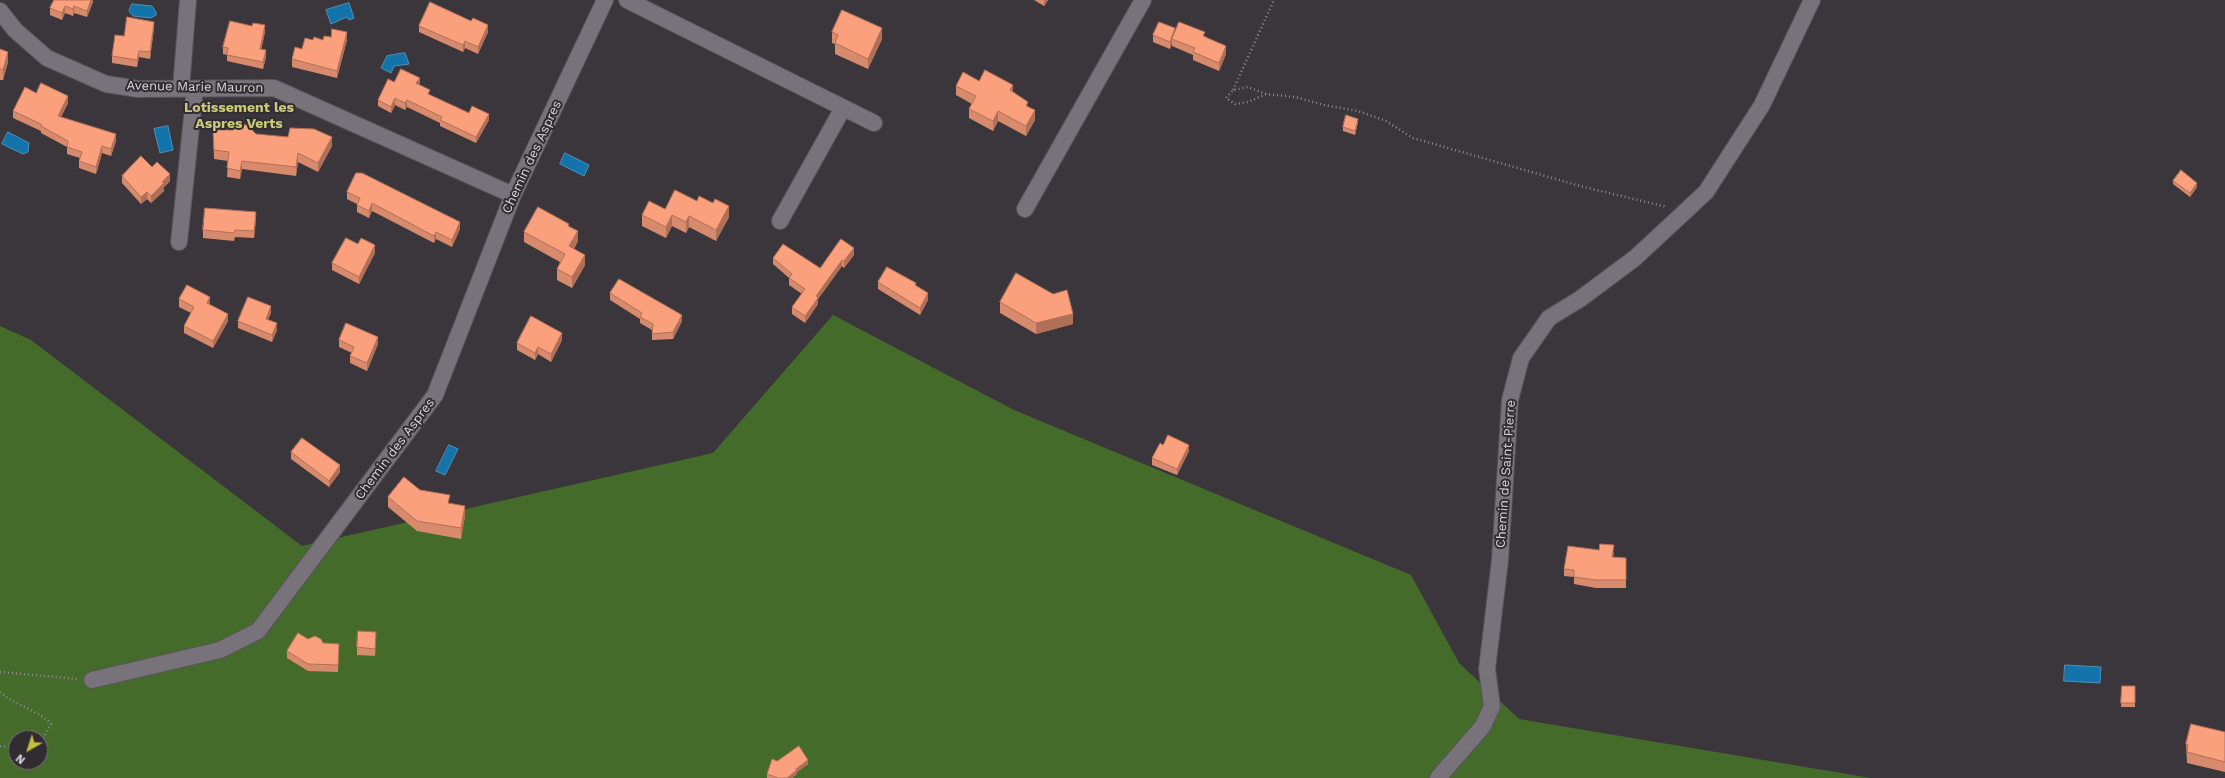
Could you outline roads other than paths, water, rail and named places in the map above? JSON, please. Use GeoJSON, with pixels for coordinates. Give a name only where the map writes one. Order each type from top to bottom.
{"type":"FeatureCollection","features":[{"type":"Feature","properties":{"kind":"street"},"geometry":{"type":"LineString","coordinates":[[179,242],[188,88],[188,0]]}},
{"type":"Feature","properties":{"kind":"street","name":"Chemin des Aspres"},"geometry":{"type":"LineString","coordinates":[[92,680],[220,650],[258,631],[436,395],[513,195],[605,0]]}},
{"type":"Feature","properties":{"kind":"street"},"geometry":{"type":"LineString","coordinates":[[627,0],[874,123]]}},
{"type":"Feature","properties":{"kind":"street"},"geometry":{"type":"LineString","coordinates":[[1025,209],[1143,0]]}},
{"type":"Feature","properties":{"kind":"street","name":"Chemin de Saint-Pierre"},"geometry":{"type":"LineString","coordinates":[[1438,778],[1483,726],[1492,706],[1487,669],[1500,560],[1510,400],[1521,358],[1549,318],[1580,299],[1635,258],[1706,192],[1762,105],[1812,0]]}},
{"type":"Feature","properties":{"kind":"street","name":"Avenue Marie Mauron"},"geometry":{"type":"LineString","coordinates":[[0,11],[15,30],[47,58],[106,84],[138,89],[274,88],[513,195]]}},
{"type":"Feature","properties":{"kind":"street"},"geometry":{"type":"LineString","coordinates":[[780,221],[843,108]]}},
{"type":"Feature","properties":{"kind":"water"},"geometry":{"type":"Polygon","coordinates":[[[349,3],[354,18],[349,20],[347,17],[331,24],[326,10],[349,3]]]}},
{"type":"Feature","properties":{"kind":"water"},"geometry":{"type":"Polygon","coordinates":[[[132,4],[152,6],[156,12],[156,15],[151,18],[133,16],[129,11],[132,4]]]}},
{"type":"Feature","properties":{"kind":"water"},"geometry":{"type":"Polygon","coordinates":[[[405,53],[409,64],[394,66],[391,73],[381,68],[387,56],[405,53]]]}},
{"type":"Feature","properties":{"kind":"water"},"geometry":{"type":"Polygon","coordinates":[[[168,126],[173,150],[160,153],[154,129],[168,126]]]}},
{"type":"Feature","properties":{"kind":"water"},"geometry":{"type":"Polygon","coordinates":[[[8,132],[29,143],[28,152],[23,154],[2,144],[8,132]]]}},
{"type":"Feature","properties":{"kind":"water"},"geometry":{"type":"Polygon","coordinates":[[[565,153],[589,165],[584,176],[560,164],[565,153]]]}},
{"type":"Feature","properties":{"kind":"water"},"geometry":{"type":"Polygon","coordinates":[[[449,445],[458,449],[445,475],[436,471],[449,445]]]}},
{"type":"Feature","properties":{"kind":"water"},"geometry":{"type":"Polygon","coordinates":[[[2065,665],[2101,667],[2100,683],[2064,681],[2065,665]]]}},
{"type":"Feature","properties":{"kind":"district","name":"Lotissement les Aspres Verts"},"geometry":{"type":"Point","coordinates":[239,116]}}]}
